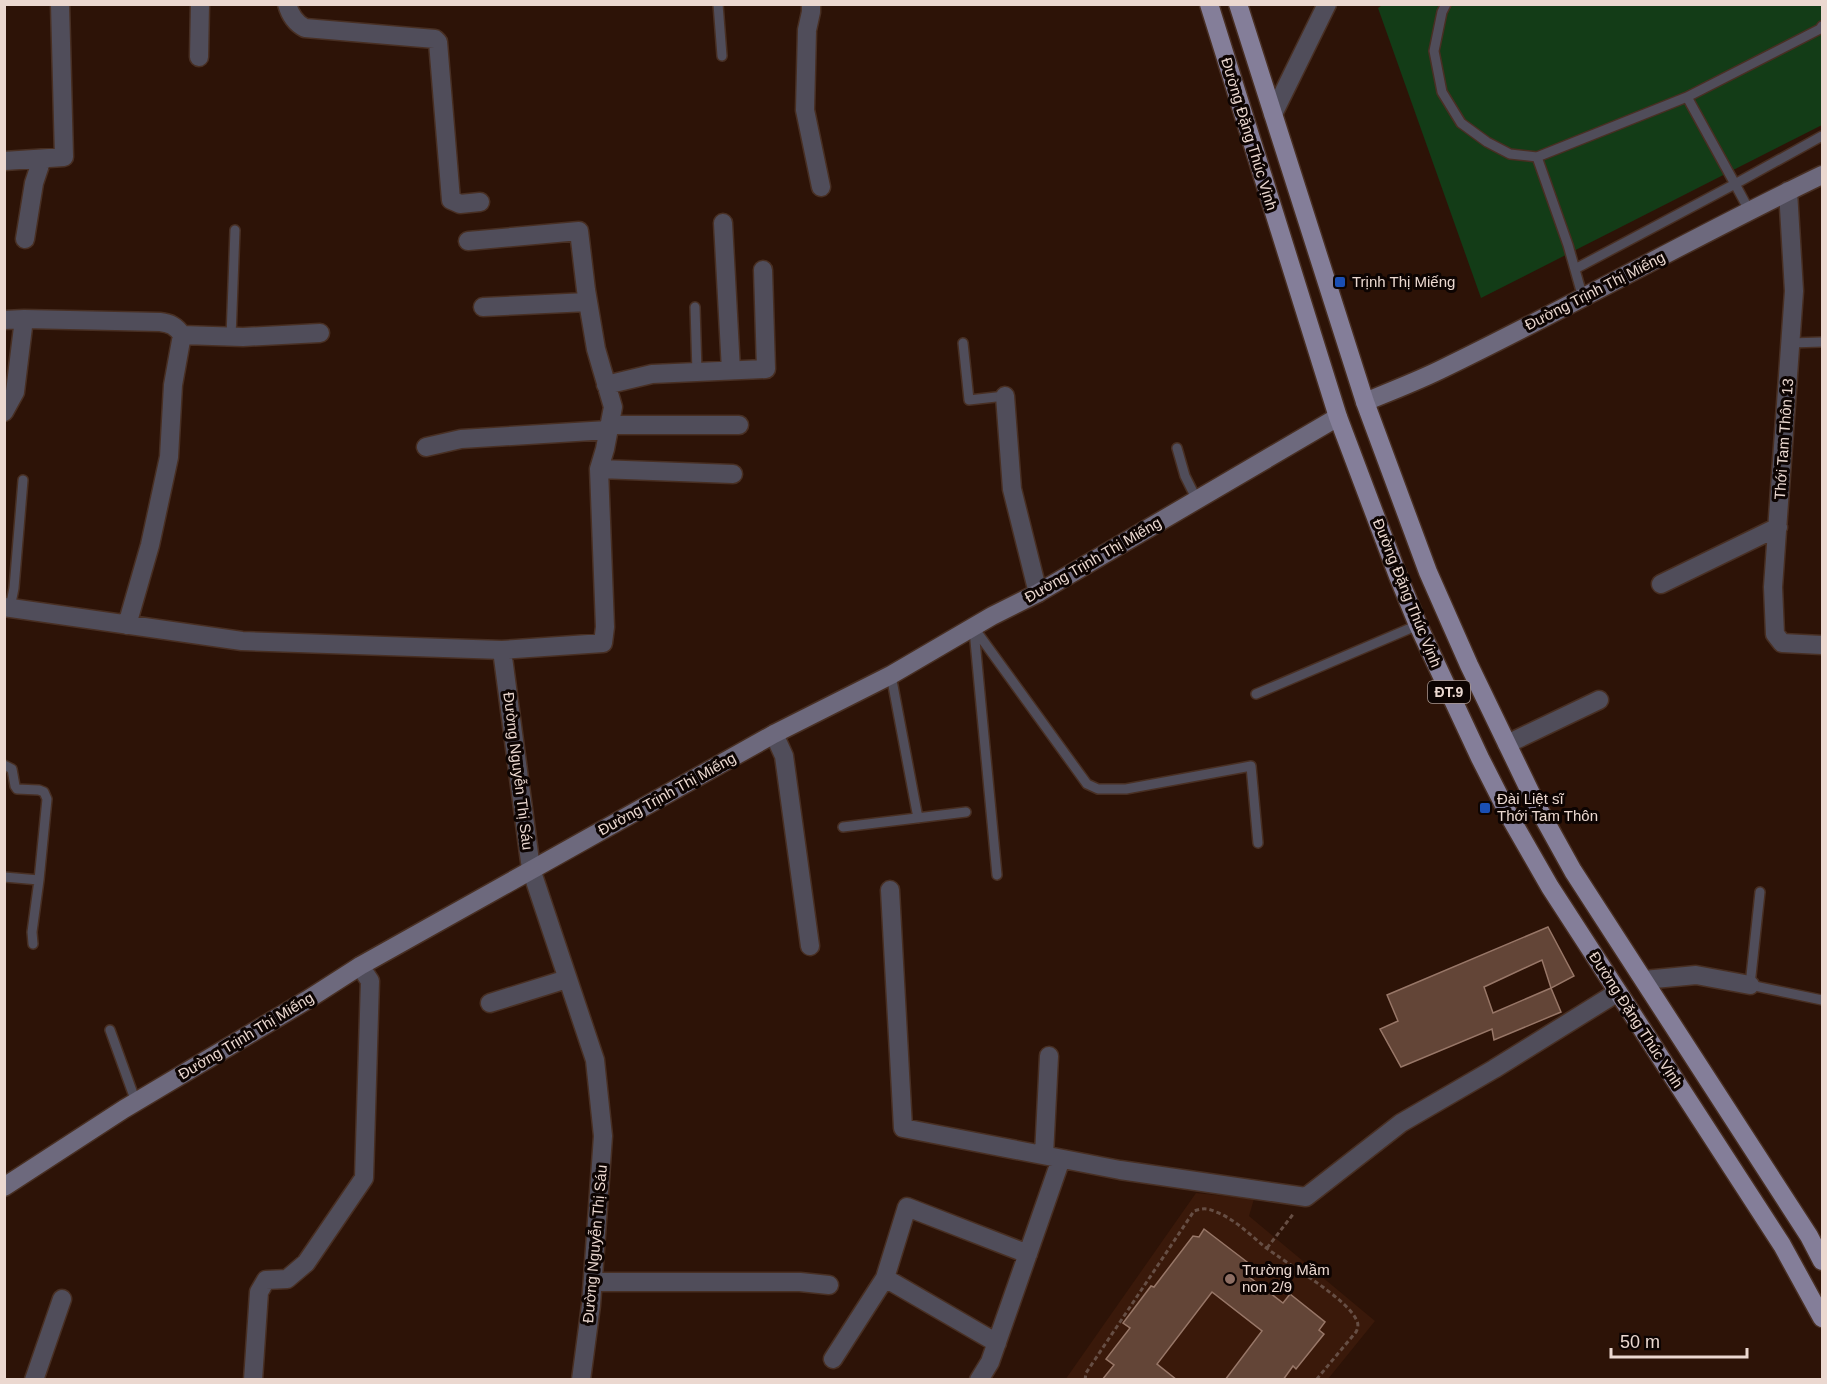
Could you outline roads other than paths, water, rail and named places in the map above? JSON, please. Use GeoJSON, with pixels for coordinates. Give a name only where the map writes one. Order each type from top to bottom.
{"type":"FeatureCollection","features":[{"type":"Feature","properties":{"kind":"main road","name":"Đường Đặng Thúc Vịnh"},"geometry":{"type":"LineString","coordinates":[[1209,4],[1338,417],[1418,625],[1480,758],[1511,819],[1550,887],[1782,1245],[1822,1318]]}},
{"type":"Feature","properties":{"kind":"main road","name":"Đường Đặng Thúc Vịnh"},"geometry":{"type":"LineString","coordinates":[[1238,4],[1365,402],[1428,572],[1468,665],[1537,806],[1572,871],[1809,1236],[1822,1261]]}},
{"type":"Feature","properties":{"kind":"main road","name":"Đường Trịnh Thị Miếng"},"geometry":{"type":"LineString","coordinates":[[1365,402],[1443,369],[1749,210],[1822,175]]}},
{"type":"Feature","properties":{"kind":"main road"},"geometry":{"type":"LineString","coordinates":[[1338,417],[1365,402]]}},
{"type":"Feature","properties":{"kind":"main road","name":"Đường Trịnh Thị Miếng"},"geometry":{"type":"LineString","coordinates":[[4,1186],[136,1102],[360,966],[774,734],[891,675],[992,616],[1038,593],[1338,417]]}},
{"type":"Feature","properties":{"kind":"street"},"geometry":{"type":"LineString","coordinates":[[4,161],[64,157],[60,4]]}},
{"type":"Feature","properties":{"kind":"street"},"geometry":{"type":"LineString","coordinates":[[199,57],[200,4]]}},
{"type":"Feature","properties":{"kind":"street"},"geometry":{"type":"LineString","coordinates":[[287,4],[297,25],[305,28],[435,39],[438,42],[451,200],[460,204],[480,202]]}},
{"type":"Feature","properties":{"kind":"street"},"geometry":{"type":"LineString","coordinates":[[811,4],[807,30],[805,110],[821,187]]}},
{"type":"Feature","properties":{"kind":"street"},"geometry":{"type":"LineString","coordinates":[[1273,114],[1327,4]]}},
{"type":"Feature","properties":{"kind":"street"},"geometry":{"type":"LineString","coordinates":[[25,239],[34,183],[42,159]]}},
{"type":"Feature","properties":{"kind":"street","name":"Thới Tam Thôn 13"},"geometry":{"type":"LineString","coordinates":[[1788,191],[1794,291],[1773,587],[1775,634],[1782,643],[1822,645]]}},
{"type":"Feature","properties":{"kind":"street"},"geometry":{"type":"LineString","coordinates":[[723,223],[731,370]]}},
{"type":"Feature","properties":{"kind":"street"},"geometry":{"type":"LineString","coordinates":[[7,607],[243,641],[502,650],[603,643],[605,627],[599,469],[613,406],[596,349],[579,231],[468,242]]}},
{"type":"Feature","properties":{"kind":"street"},"geometry":{"type":"LineString","coordinates":[[606,385],[652,374],[766,369],[763,270]]}},
{"type":"Feature","properties":{"kind":"street"},"geometry":{"type":"LineString","coordinates":[[483,307],[588,302]]}},
{"type":"Feature","properties":{"kind":"street"},"geometry":{"type":"LineString","coordinates":[[4,412],[15,392],[24,319]]}},
{"type":"Feature","properties":{"kind":"street"},"geometry":{"type":"LineString","coordinates":[[4,320],[160,322],[170,323],[182,334],[231,337],[320,333]]}},
{"type":"Feature","properties":{"kind":"street"},"geometry":{"type":"LineString","coordinates":[[127,625],[150,545],[170,457],[173,385],[182,334]]}},
{"type":"Feature","properties":{"kind":"street"},"geometry":{"type":"LineString","coordinates":[[1005,396],[1012,489],[1038,593]]}},
{"type":"Feature","properties":{"kind":"street"},"geometry":{"type":"LineString","coordinates":[[426,447],[460,439],[609,428],[739,425]]}},
{"type":"Feature","properties":{"kind":"street"},"geometry":{"type":"LineString","coordinates":[[599,469],[733,474]]}},
{"type":"Feature","properties":{"kind":"street"},"geometry":{"type":"LineString","coordinates":[[1661,584],[1778,527]]}},
{"type":"Feature","properties":{"kind":"street","name":"Đường Nguyễn Thị Sáu"},"geometry":{"type":"LineString","coordinates":[[502,650],[531,869],[595,1060],[603,1136],[593,1282],[581,1380]]}},
{"type":"Feature","properties":{"kind":"street"},"geometry":{"type":"LineString","coordinates":[[1507,744],[1599,700]]}},
{"type":"Feature","properties":{"kind":"street"},"geometry":{"type":"LineString","coordinates":[[774,734],[784,756],[810,946]]}},
{"type":"Feature","properties":{"kind":"street"},"geometry":{"type":"LineString","coordinates":[[890,890],[903,1128],[1120,1170],[1306,1197],[1401,1123],[1494,1069],[1618,992]]}},
{"type":"Feature","properties":{"kind":"street"},"geometry":{"type":"LineString","coordinates":[[253,1380],[259,1292],[266,1280],[287,1279],[306,1263],[364,1178],[370,981],[360,966]]}},
{"type":"Feature","properties":{"kind":"street"},"geometry":{"type":"LineString","coordinates":[[1644,980],[1696,975],[1750,985]]}},
{"type":"Feature","properties":{"kind":"street"},"geometry":{"type":"LineString","coordinates":[[490,1003],[567,980]]}},
{"type":"Feature","properties":{"kind":"street"},"geometry":{"type":"LineString","coordinates":[[979,1380],[990,1362],[1028,1254],[1052,1157],[1049,1056]]}},
{"type":"Feature","properties":{"kind":"street"},"geometry":{"type":"LineString","coordinates":[[833,1359],[885,1278],[907,1207],[1028,1254]]}},
{"type":"Feature","properties":{"kind":"street"},"geometry":{"type":"LineString","coordinates":[[885,1278],[997,1343]]}},
{"type":"Feature","properties":{"kind":"street"},"geometry":{"type":"LineString","coordinates":[[593,1282],[800,1282],[830,1285]]}},
{"type":"Feature","properties":{"kind":"street"},"geometry":{"type":"LineString","coordinates":[[34,1380],[62,1299]]}},
{"type":"Feature","properties":{"kind":"lane"},"geometry":{"type":"LineString","coordinates":[[718,4],[722,56]]}},
{"type":"Feature","properties":{"kind":"lane"},"geometry":{"type":"LineString","coordinates":[[1446,4],[1442,12],[1434,51],[1442,92],[1461,123],[1487,142],[1510,154],[1537,158],[1687,97],[1822,26]]}},
{"type":"Feature","properties":{"kind":"lane"},"geometry":{"type":"LineString","coordinates":[[1687,97],[1749,210]]}},
{"type":"Feature","properties":{"kind":"lane"},"geometry":{"type":"LineString","coordinates":[[1575,269],[1822,136]]}},
{"type":"Feature","properties":{"kind":"lane"},"geometry":{"type":"LineString","coordinates":[[1537,158],[1568,244],[1583,298]]}},
{"type":"Feature","properties":{"kind":"lane"},"geometry":{"type":"LineString","coordinates":[[231,337],[235,230]]}},
{"type":"Feature","properties":{"kind":"lane"},"geometry":{"type":"LineString","coordinates":[[694,307],[697,372]]}},
{"type":"Feature","properties":{"kind":"lane"},"geometry":{"type":"LineString","coordinates":[[1790,343],[1822,342]]}},
{"type":"Feature","properties":{"kind":"lane"},"geometry":{"type":"LineString","coordinates":[[963,343],[969,400],[1005,396]]}},
{"type":"Feature","properties":{"kind":"lane"},"geometry":{"type":"LineString","coordinates":[[1177,448],[1185,476],[1197,500]]}},
{"type":"Feature","properties":{"kind":"lane"},"geometry":{"type":"LineString","coordinates":[[7,607],[14,588],[23,480]]}},
{"type":"Feature","properties":{"kind":"lane"},"geometry":{"type":"LineString","coordinates":[[1256,694],[1418,625]]}},
{"type":"Feature","properties":{"kind":"lane"},"geometry":{"type":"LineString","coordinates":[[974,628],[1087,784],[1098,789],[1126,789],[1251,766],[1258,843]]}},
{"type":"Feature","properties":{"kind":"lane"},"geometry":{"type":"LineString","coordinates":[[974,628],[997,875]]}},
{"type":"Feature","properties":{"kind":"lane"},"geometry":{"type":"LineString","coordinates":[[891,675],[918,818]]}},
{"type":"Feature","properties":{"kind":"lane"},"geometry":{"type":"LineString","coordinates":[[4,765],[12,769],[17,789],[39,790],[44,792],[46,799],[32,932],[33,944]]}},
{"type":"Feature","properties":{"kind":"lane"},"geometry":{"type":"LineString","coordinates":[[843,827],[966,812]]}},
{"type":"Feature","properties":{"kind":"lane"},"geometry":{"type":"LineString","coordinates":[[4,877],[39,880]]}},
{"type":"Feature","properties":{"kind":"lane"},"geometry":{"type":"LineString","coordinates":[[1760,892],[1750,985],[1822,1000]]}},
{"type":"Feature","properties":{"kind":"lane"},"geometry":{"type":"LineString","coordinates":[[110,1030],[136,1102]]}},
{"type":"Feature","properties":{"kind":"place","name":"Trịnh Thị Miếng"},"geometry":{"type":"Point","coordinates":[1340,282]}},
{"type":"Feature","properties":{"kind":"place","name":"Đài Liệt sĩ Thới Tam Thôn"},"geometry":{"type":"Point","coordinates":[1485,808]}},
{"type":"Feature","properties":{"kind":"place","name":"Trường Mầm non 2/9"},"geometry":{"type":"Point","coordinates":[1230,1279]}}]}
